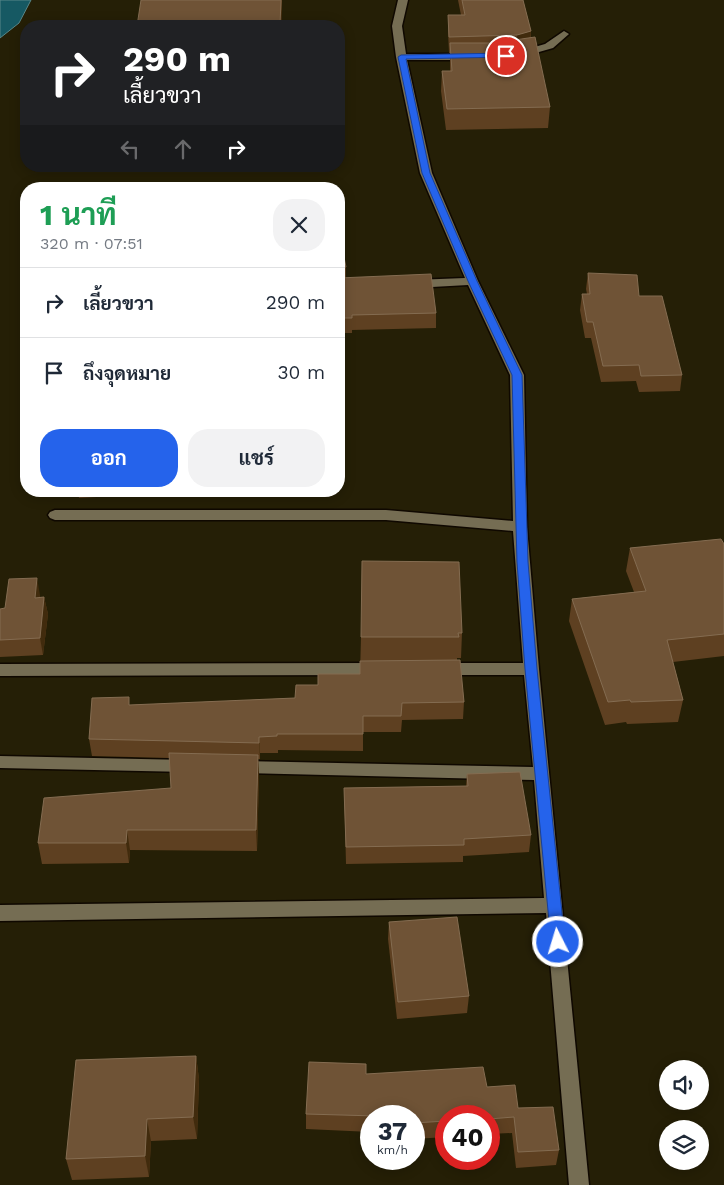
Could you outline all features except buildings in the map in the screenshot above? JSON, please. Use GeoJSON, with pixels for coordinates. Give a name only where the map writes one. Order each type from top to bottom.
{"type":"FeatureCollection","features":[{"type":"Feature","properties":{"kind":"street"},"geometry":{"type":"LineString","coordinates":[[403,0],[397,26],[401,57],[426,173],[472,281],[517,375],[520,527],[531,669],[579,1185]]}},
{"type":"Feature","properties":{"kind":"street"},"geometry":{"type":"LineString","coordinates":[[506,56],[524,54],[550,46],[564,34]]}},
{"type":"Feature","properties":{"kind":"street"},"geometry":{"type":"LineString","coordinates":[[401,57],[478,57]]}},
{"type":"Feature","properties":{"kind":"street"},"geometry":{"type":"LineString","coordinates":[[406,284],[472,281]]}},
{"type":"Feature","properties":{"kind":"street"},"geometry":{"type":"LineString","coordinates":[[55,515],[386,515],[520,527]]}},
{"type":"Feature","properties":{"kind":"street"},"geometry":{"type":"LineString","coordinates":[[0,670],[393,669]]}},
{"type":"Feature","properties":{"kind":"street"},"geometry":{"type":"LineString","coordinates":[[422,669],[531,669]]}},
{"type":"Feature","properties":{"kind":"street"},"geometry":{"type":"LineString","coordinates":[[0,762],[207,766]]}},
{"type":"Feature","properties":{"kind":"street"},"geometry":{"type":"LineString","coordinates":[[227,767],[542,774]]}},
{"type":"Feature","properties":{"kind":"street"},"geometry":{"type":"LineString","coordinates":[[0,912],[554,905]]}},
{"type":"Feature","properties":{"kind":"water"},"geometry":{"type":"Polygon","coordinates":[[[0,0],[31,0],[19,23],[0,38],[0,0]]]}},
{"type":"Feature","properties":{"kind":"route"},"geometry":{"type":"LineString","coordinates":[[506,56],[401,57],[426,173],[472,281],[517,375],[520,527],[531,669],[558,942]]}}]}
